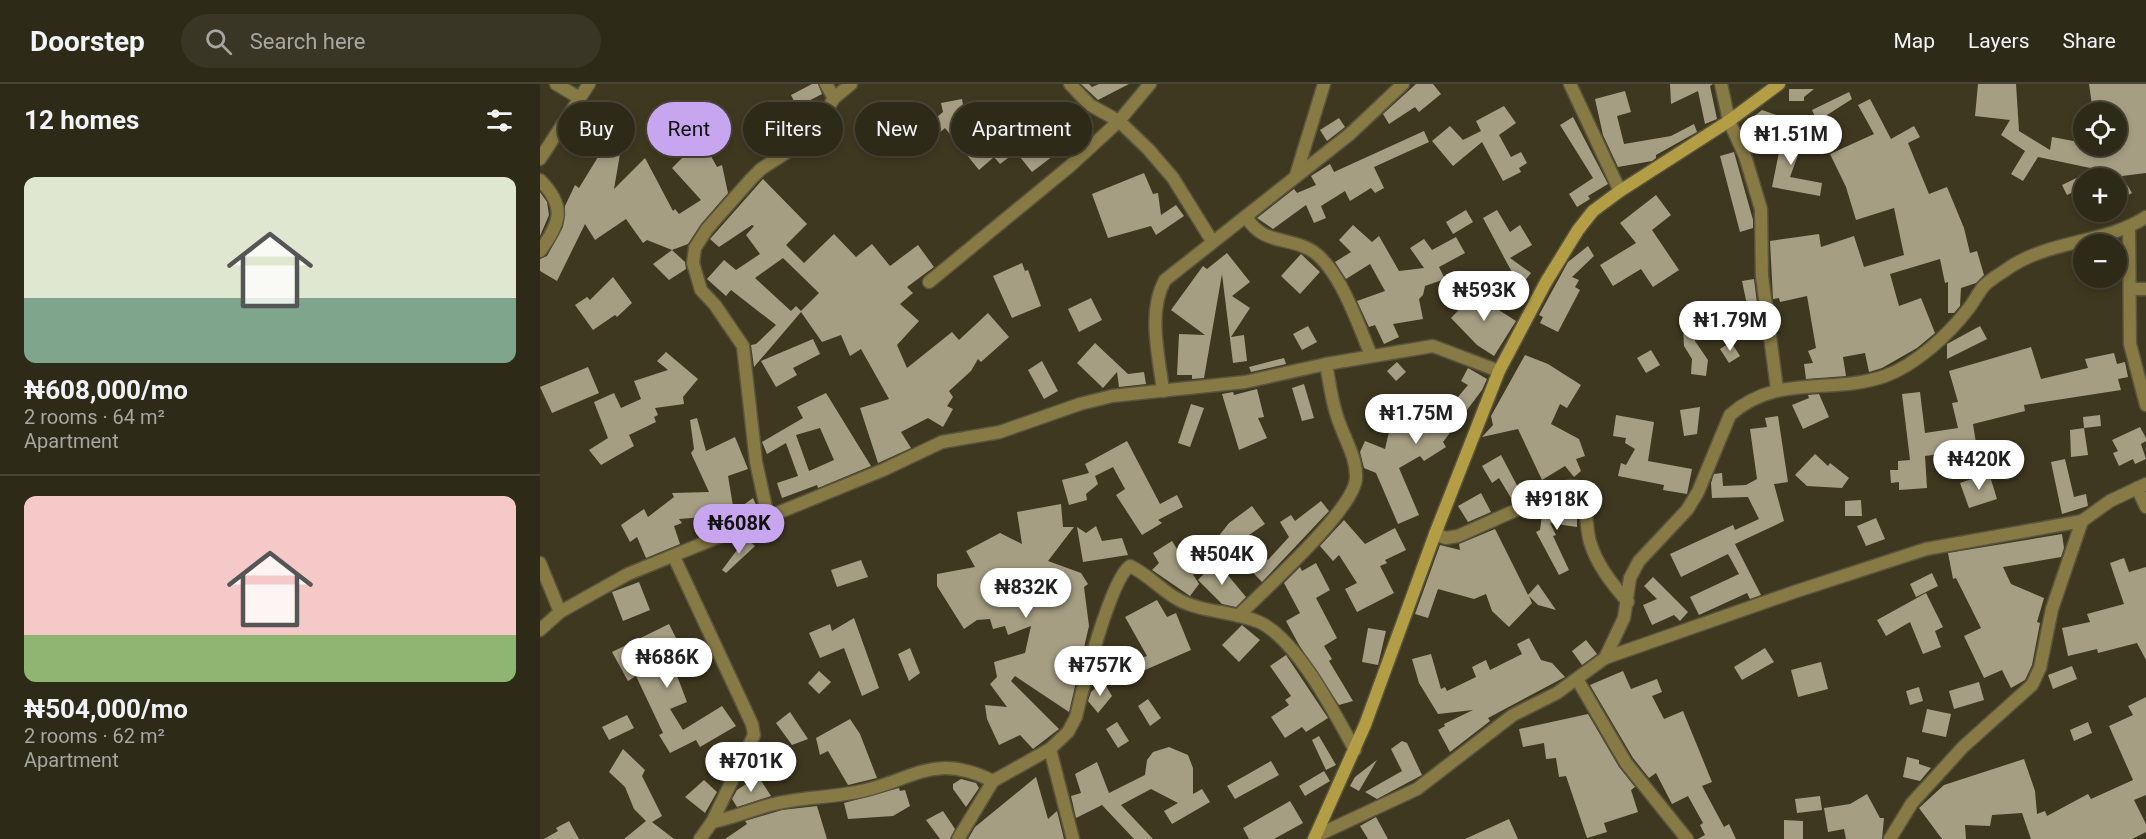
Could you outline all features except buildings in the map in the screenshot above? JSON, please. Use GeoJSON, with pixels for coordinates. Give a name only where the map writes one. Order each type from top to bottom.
{"type":"FeatureCollection","features":[{"type":"Feature","properties":{"kind":"street"},"geometry":{"type":"LineString","coordinates":[[556,84],[578,97]]}},
{"type":"Feature","properties":{"kind":"street"},"geometry":{"type":"LineString","coordinates":[[540,159],[588,84]]}},
{"type":"Feature","properties":{"kind":"street"},"geometry":{"type":"LineString","coordinates":[[826,84],[834,98]]}},
{"type":"Feature","properties":{"kind":"street"},"geometry":{"type":"LineString","coordinates":[[768,517],[756,462],[743,346],[715,305],[700,290],[693,263],[695,248],[707,229],[761,169],[812,136],[834,98],[851,84]]}},
{"type":"Feature","properties":{"kind":"street"},"geometry":{"type":"LineString","coordinates":[[1070,84],[1090,105],[1119,121],[1173,178],[1212,241]]}},
{"type":"Feature","properties":{"kind":"street"},"geometry":{"type":"LineString","coordinates":[[928,282],[1070,166],[1119,121],[1150,84]]}},
{"type":"Feature","properties":{"kind":"street"},"geometry":{"type":"LineString","coordinates":[[1296,175],[1324,84]]}},
{"type":"Feature","properties":{"kind":"street"},"geometry":{"type":"LineString","coordinates":[[1164,391],[1158,340],[1157,295],[1166,280],[1212,241],[1246,217],[1350,134],[1403,84]]}},
{"type":"Feature","properties":{"kind":"street"},"geometry":{"type":"LineString","coordinates":[[1570,84],[1620,191]]}},
{"type":"Feature","properties":{"kind":"street"},"geometry":{"type":"LineString","coordinates":[[1721,84],[1729,121],[1745,156],[1761,209],[1762,276],[1777,389]]}},
{"type":"Feature","properties":{"kind":"street"},"geometry":{"type":"LineString","coordinates":[[1315,837],[1355,750],[1435,534],[1499,371],[1546,282],[1578,230],[1593,211],[1620,191],[1729,121],[1779,84]]}},
{"type":"Feature","properties":{"kind":"street"},"geometry":{"type":"LineString","coordinates":[[540,180],[557,202],[558,214],[556,227],[540,251]]}},
{"type":"Feature","properties":{"kind":"street"},"geometry":{"type":"LineString","coordinates":[[1246,217],[1263,236],[1310,250],[1325,262],[1352,312],[1371,355]]}},
{"type":"Feature","properties":{"kind":"street"},"geometry":{"type":"LineString","coordinates":[[1605,658],[1624,618],[1630,578],[1639,561],[1693,501],[1730,415],[1739,407],[1777,389],[1826,386],[1885,376],[1905,367],[1942,337],[1970,308],[1976,294],[1987,283],[2014,265],[2050,250],[2129,227],[2146,217]]}},
{"type":"Feature","properties":{"kind":"street"},"geometry":{"type":"LineString","coordinates":[[2129,227],[2130,344],[2146,405]]}},
{"type":"Feature","properties":{"kind":"street"},"geometry":{"type":"LineString","coordinates":[[2131,289],[2146,289]]}},
{"type":"Feature","properties":{"kind":"street"},"geometry":{"type":"LineString","coordinates":[[540,630],[560,612],[628,574],[883,470],[942,442],[1000,432],[1080,404],[1112,396],[1245,382],[1371,355],[1433,346],[1499,371]]}},
{"type":"Feature","properties":{"kind":"street"},"geometry":{"type":"LineString","coordinates":[[1238,616],[1323,531],[1340,510],[1357,481],[1353,456],[1336,412],[1326,364]]}},
{"type":"Feature","properties":{"kind":"street"},"geometry":{"type":"LineString","coordinates":[[1435,534],[1446,538],[1458,536],[1570,486],[1577,487],[1582,494],[1590,542],[1601,567],[1628,602]]}},
{"type":"Feature","properties":{"kind":"street"},"geometry":{"type":"LineString","coordinates":[[1315,837],[1417,789],[1513,715],[1577,680],[1605,658],[1658,642],[1794,592],[1926,549],[2036,527],[2082,521],[2110,501],[2142,486],[2146,507]]}},
{"type":"Feature","properties":{"kind":"street"},"geometry":{"type":"LineString","coordinates":[[1890,839],[1912,803],[1963,747],[2032,685],[2040,668],[2052,609],[2082,521]]}},
{"type":"Feature","properties":{"kind":"street"},"geometry":{"type":"LineString","coordinates":[[674,557],[752,724],[754,735],[712,822],[700,839]]}},
{"type":"Feature","properties":{"kind":"street"},"geometry":{"type":"LineString","coordinates":[[540,563],[560,612]]}},
{"type":"Feature","properties":{"kind":"street"},"geometry":{"type":"LineString","coordinates":[[958,839],[993,781],[1050,749],[1068,732],[1076,717],[1098,642],[1123,570],[1131,566],[1179,600],[1261,623],[1272,630],[1297,656],[1316,683],[1355,750]]}},
{"type":"Feature","properties":{"kind":"street"},"geometry":{"type":"LineString","coordinates":[[1577,680],[1626,763],[1687,839]]}},
{"type":"Feature","properties":{"kind":"street"},"geometry":{"type":"LineString","coordinates":[[1050,749],[1073,839]]}},
{"type":"Feature","properties":{"kind":"street"},"geometry":{"type":"LineString","coordinates":[[712,822],[733,818],[770,805],[860,792],[936,767],[958,767],[993,781]]}}]}
